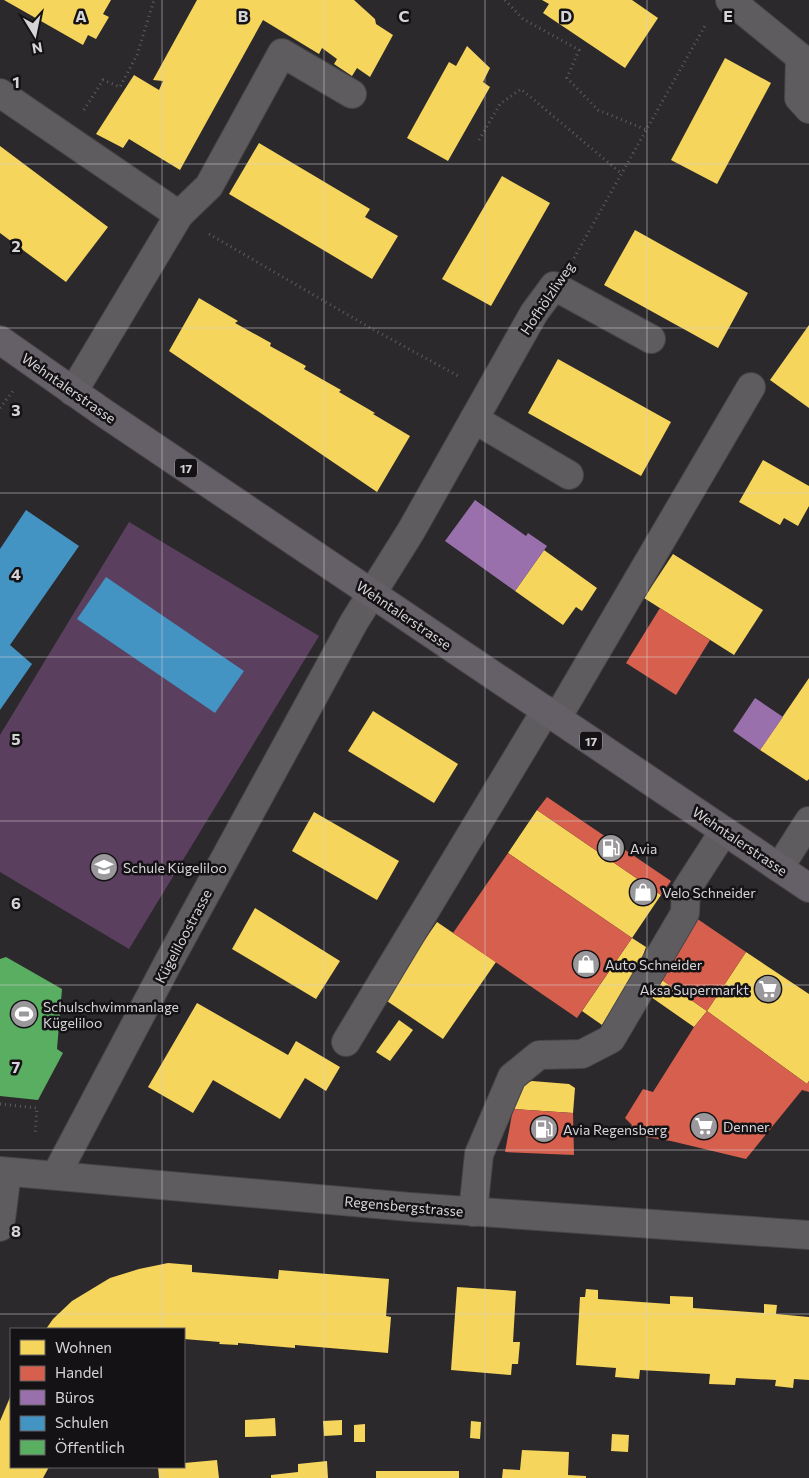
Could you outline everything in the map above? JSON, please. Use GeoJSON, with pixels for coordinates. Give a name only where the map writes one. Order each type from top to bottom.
{"type":"FeatureCollection","features":[{"type":"Feature","properties":{"kind":"main road","name":"Wehntalerstrasse"},"geometry":{"type":"LineString","coordinates":[[0,340],[73,392],[809,888]]}},
{"type":"Feature","properties":{"kind":"street"},"geometry":{"type":"LineString","coordinates":[[720,9],[804,53],[799,98],[809,109]]}},
{"type":"Feature","properties":{"kind":"street"},"geometry":{"type":"LineString","coordinates":[[73,392],[179,215],[209,186],[282,53],[352,94]]}},
{"type":"Feature","properties":{"kind":"street"},"geometry":{"type":"LineString","coordinates":[[0,93],[179,215]]}},
{"type":"Feature","properties":{"kind":"street"},"geometry":{"type":"LineString","coordinates":[[554,286],[651,339]]}},
{"type":"Feature","properties":{"kind":"street","name":"Hofhölzliweg"},"geometry":{"type":"LineString","coordinates":[[372,594],[412,532],[534,314],[554,286]]}},
{"type":"Feature","properties":{"kind":"street"},"geometry":{"type":"LineString","coordinates":[[346,1042],[552,714],[751,387]]}},
{"type":"Feature","properties":{"kind":"street"},"geometry":{"type":"LineString","coordinates":[[474,419],[569,475]]}},
{"type":"Feature","properties":{"kind":"street","name":"Kügeliloostrasse"},"geometry":{"type":"LineString","coordinates":[[56,1176],[169,961],[349,630],[372,594]]}},
{"type":"Feature","properties":{"kind":"street"},"geometry":{"type":"LineString","coordinates":[[779,868],[809,821]]}},
{"type":"Feature","properties":{"kind":"street"},"geometry":{"type":"LineString","coordinates":[[473,1212],[479,1154],[512,1077],[539,1055],[582,1054],[611,1039],[685,913],[686,890],[724,831]]}},
{"type":"Feature","properties":{"kind":"street"},"geometry":{"type":"LineString","coordinates":[[0,1227],[4,1171]]}},
{"type":"Feature","properties":{"kind":"street","name":"Regensbergstrasse"},"geometry":{"type":"LineString","coordinates":[[4,1171],[473,1212],[809,1235]]}},
{"type":"Feature","properties":{"kind":"path"},"geometry":{"type":"LineString","coordinates":[[66,138],[103,80],[120,87],[137,56],[154,0]]}},
{"type":"Feature","properties":{"kind":"path"},"geometry":{"type":"LineString","coordinates":[[505,0],[523,19],[579,50],[567,78],[598,110],[647,130]]}},
{"type":"Feature","properties":{"kind":"path","name":"Hofhölzliweg"},"geometry":{"type":"LineString","coordinates":[[554,286],[576,254],[647,130],[720,9]]}},
{"type":"Feature","properties":{"kind":"path"},"geometry":{"type":"LineString","coordinates":[[479,140],[500,104],[521,89],[622,174]]}},
{"type":"Feature","properties":{"kind":"path"},"geometry":{"type":"LineString","coordinates":[[179,215],[367,326],[489,392]]}},
{"type":"Feature","properties":{"kind":"path"},"geometry":{"type":"LineString","coordinates":[[0,408],[13,391]]}},
{"type":"Feature","properties":{"kind":"path"},"geometry":{"type":"LineString","coordinates":[[0,1104],[37,1108],[35,1135]]}},
{"type":"Feature","properties":{"kind":"shaded area"},"geometry":{"type":"Polygon","coordinates":[[[129,522],[319,636],[129,949],[0,872],[0,735],[129,522]]]}},
{"type":"Feature","properties":{"kind":"building: Wohnen"},"geometry":{"type":"Polygon","coordinates":[[[4,0],[111,0],[103,14],[109,17],[96,39],[88,35],[83,45],[4,0]]]}},
{"type":"Feature","properties":{"kind":"building: Wohnen"},"geometry":{"type":"Polygon","coordinates":[[[197,0],[354,0],[375,19],[376,24],[393,35],[370,77],[357,68],[352,76],[334,64],[337,59],[322,48],[319,54],[263,20],[180,170],[129,139],[123,148],[96,134],[134,75],[159,90],[163,81],[153,80],[197,0]]]}},
{"type":"Feature","properties":{"kind":"building: Wohnen"},"geometry":{"type":"Polygon","coordinates":[[[542,0],[632,0],[658,18],[625,68],[543,13],[549,4],[542,0]]]}},
{"type":"Feature","properties":{"kind":"building: Wohnen"},"geometry":{"type":"Polygon","coordinates":[[[467,46],[490,68],[483,82],[490,87],[448,161],[407,138],[449,62],[456,66],[467,46]]]}},
{"type":"Feature","properties":{"kind":"building: Wohnen"},"geometry":{"type":"Polygon","coordinates":[[[725,58],[771,83],[717,184],[671,160],[725,58]]]}},
{"type":"Feature","properties":{"kind":"building: Wohnen"},"geometry":{"type":"Polygon","coordinates":[[[259,143],[370,209],[365,217],[398,236],[372,279],[229,194],[259,143]]]}},
{"type":"Feature","properties":{"kind":"building: Wohnen"},"geometry":{"type":"Polygon","coordinates":[[[0,146],[108,227],[66,282],[0,233],[0,146]]]}},
{"type":"Feature","properties":{"kind":"building: Wohnen"},"geometry":{"type":"Polygon","coordinates":[[[502,176],[550,203],[491,306],[442,279],[502,176]]]}},
{"type":"Feature","properties":{"kind":"building: Wohnen"},"geometry":{"type":"Polygon","coordinates":[[[635,230],[748,293],[718,348],[604,285],[635,230]]]}},
{"type":"Feature","properties":{"kind":"building: Wohnen"},"geometry":{"type":"Polygon","coordinates":[[[199,298],[238,321],[235,323],[271,343],[270,346],[306,366],[304,369],[341,390],[339,392],[410,436],[377,492],[169,351],[199,298]]]}},
{"type":"Feature","properties":{"kind":"building: Wohnen"},"geometry":{"type":"Polygon","coordinates":[[[809,325],[809,408],[770,380],[809,325]]]}},
{"type":"Feature","properties":{"kind":"building: Wohnen"},"geometry":{"type":"Polygon","coordinates":[[[558,359],[671,422],[641,476],[528,413],[558,359]]]}},
{"type":"Feature","properties":{"kind":"building: Wohnen"},"geometry":{"type":"Polygon","coordinates":[[[763,460],[809,486],[809,506],[798,526],[784,518],[780,525],[739,502],[763,460]]]}},
{"type":"Feature","properties":{"kind":"building: Wohnen"},"geometry":{"type":"Polygon","coordinates":[[[544,550],[597,588],[582,611],[576,607],[563,625],[515,591],[544,550]]]}},
{"type":"Feature","properties":{"kind":"building: Wohnen"},"geometry":{"type":"Polygon","coordinates":[[[673,554],[763,610],[734,655],[644,598],[673,554]]]}},
{"type":"Feature","properties":{"kind":"building: Wohnen"},"geometry":{"type":"Polygon","coordinates":[[[809,678],[809,779],[807,781],[760,750],[809,678]]]}},
{"type":"Feature","properties":{"kind":"building: Wohnen"},"geometry":{"type":"Polygon","coordinates":[[[373,711],[458,764],[434,803],[348,751],[373,711]]]}},
{"type":"Feature","properties":{"kind":"building: Wohnen"},"geometry":{"type":"Polygon","coordinates":[[[537,810],[661,895],[632,938],[508,853],[537,810]]]}},
{"type":"Feature","properties":{"kind":"building: Wohnen"},"geometry":{"type":"Polygon","coordinates":[[[314,812],[399,861],[377,900],[292,851],[314,812]]]}},
{"type":"Feature","properties":{"kind":"building: Wohnen"},"geometry":{"type":"Polygon","coordinates":[[[255,908],[340,961],[316,999],[232,949],[255,908]]]}},
{"type":"Feature","properties":{"kind":"building: Wohnen"},"geometry":{"type":"Polygon","coordinates":[[[437,922],[496,962],[443,1039],[384,999],[437,922]]]}},
{"type":"Feature","properties":{"kind":"building: Wohnen"},"geometry":{"type":"Polygon","coordinates":[[[632,938],[646,947],[637,972],[602,1025],[582,1011],[632,938]]]}},
{"type":"Feature","properties":{"kind":"building: Wohnen"},"geometry":{"type":"Polygon","coordinates":[[[746,952],[809,994],[809,1081],[807,1084],[707,1011],[746,952]]]}},
{"type":"Feature","properties":{"kind":"building: Wohnen"},"geometry":{"type":"Polygon","coordinates":[[[659,978],[707,1011],[694,1027],[651,997],[659,978]]]}},
{"type":"Feature","properties":{"kind":"building: Wohnen"},"geometry":{"type":"Polygon","coordinates":[[[197,1003],[288,1055],[296,1041],[340,1067],[326,1091],[305,1078],[280,1119],[213,1080],[193,1113],[148,1087],[197,1003]]]}},
{"type":"Feature","properties":{"kind":"building: Wohnen"},"geometry":{"type":"Polygon","coordinates":[[[399,1020],[413,1030],[390,1061],[376,1052],[399,1020]]]}},
{"type":"Feature","properties":{"kind":"building: Wohnen"},"geometry":{"type":"Polygon","coordinates":[[[532,1081],[569,1084],[575,1088],[573,1113],[513,1109],[516,1094],[521,1084],[532,1081]]]}},
{"type":"Feature","properties":{"kind":"building: Wohnen"},"geometry":{"type":"Polygon","coordinates":[[[168,1263],[192,1265],[192,1272],[278,1279],[279,1270],[389,1279],[386,1316],[391,1317],[388,1353],[295,1345],[295,1348],[238,1343],[238,1345],[219,1344],[220,1342],[185,1339],[185,1328],[47,1328],[53,1319],[72,1301],[110,1278],[168,1263]]]}},
{"type":"Feature","properties":{"kind":"building: Wohnen"},"geometry":{"type":"Polygon","coordinates":[[[457,1287],[516,1291],[513,1342],[520,1342],[518,1364],[512,1364],[511,1375],[451,1370],[457,1287]]]}},
{"type":"Feature","properties":{"kind":"building: Wohnen"},"geometry":{"type":"Polygon","coordinates":[[[586,1289],[598,1290],[598,1299],[670,1304],[670,1296],[693,1297],[693,1308],[764,1313],[764,1304],[777,1305],[776,1314],[809,1317],[809,1380],[794,1379],[793,1388],[775,1386],[776,1380],[736,1378],[735,1385],[709,1384],[710,1374],[640,1370],[639,1379],[615,1377],[616,1368],[576,1365],[580,1297],[585,1297],[586,1289]]]}},
{"type":"Feature","properties":{"kind":"building: Wohnen"},"geometry":{"type":"Polygon","coordinates":[[[10,1397],[10,1468],[48,1468],[43,1478],[0,1478],[0,1421],[10,1397]]]}},
{"type":"Feature","properties":{"kind":"building: Wohnen"},"geometry":{"type":"Polygon","coordinates":[[[275,1418],[276,1436],[245,1437],[245,1420],[275,1418]]]}},
{"type":"Feature","properties":{"kind":"building: Wohnen"},"geometry":{"type":"Polygon","coordinates":[[[342,1420],[342,1435],[324,1436],[323,1421],[342,1420]]]}},
{"type":"Feature","properties":{"kind":"building: Wohnen"},"geometry":{"type":"Polygon","coordinates":[[[471,1421],[481,1422],[480,1439],[470,1438],[471,1421]]]}},
{"type":"Feature","properties":{"kind":"building: Wohnen"},"geometry":{"type":"Polygon","coordinates":[[[365,1424],[365,1442],[354,1442],[354,1425],[365,1424]]]}},
{"type":"Feature","properties":{"kind":"building: Wohnen"},"geometry":{"type":"Polygon","coordinates":[[[612,1434],[629,1435],[628,1452],[611,1451],[612,1434]]]}},
{"type":"Feature","properties":{"kind":"building: Wohnen"},"geometry":{"type":"Polygon","coordinates":[[[522,1450],[569,1452],[568,1475],[586,1476],[586,1478],[502,1478],[503,1469],[520,1470],[522,1450]]]}},
{"type":"Feature","properties":{"kind":"building: Wohnen"},"geometry":{"type":"Polygon","coordinates":[[[217,1460],[219,1478],[159,1478],[158,1468],[185,1468],[185,1463],[217,1460]]]}},
{"type":"Feature","properties":{"kind":"building: Wohnen"},"geometry":{"type":"Polygon","coordinates":[[[327,1461],[328,1478],[271,1478],[271,1475],[298,1472],[298,1464],[327,1461]]]}},
{"type":"Feature","properties":{"kind":"building: Wohnen"},"geometry":{"type":"Polygon","coordinates":[[[376,1471],[459,1471],[459,1478],[376,1478],[376,1471]]]}},
{"type":"Feature","properties":{"kind":"building: Handel"},"geometry":{"type":"Polygon","coordinates":[[[660,608],[710,640],[676,695],[626,663],[660,608]]]}},
{"type":"Feature","properties":{"kind":"building: Handel"},"geometry":{"type":"Polygon","coordinates":[[[547,797],[671,881],[661,895],[537,810],[547,797]]]}},
{"type":"Feature","properties":{"kind":"building: Handel"},"geometry":{"type":"Polygon","coordinates":[[[508,853],[632,938],[577,1018],[453,933],[508,853]]]}},
{"type":"Feature","properties":{"kind":"building: Handel"},"geometry":{"type":"Polygon","coordinates":[[[696,918],[746,952],[707,1011],[659,978],[696,918]]]}},
{"type":"Feature","properties":{"kind":"building: Handel"},"geometry":{"type":"Polygon","coordinates":[[[707,1011],[807,1084],[809,1081],[809,1092],[802,1090],[746,1159],[671,1141],[626,1134],[632,1125],[625,1118],[643,1089],[653,1092],[694,1027],[707,1011]]]}},
{"type":"Feature","properties":{"kind":"building: Handel"},"geometry":{"type":"Polygon","coordinates":[[[513,1109],[573,1113],[574,1155],[505,1152],[513,1109]]]}},
{"type":"Feature","properties":{"kind":"building: Büros"},"geometry":{"type":"Polygon","coordinates":[[[475,500],[526,536],[528,533],[547,546],[515,591],[445,541],[475,500]]]}},
{"type":"Feature","properties":{"kind":"building: Büros"},"geometry":{"type":"Polygon","coordinates":[[[755,698],[783,717],[760,750],[733,731],[755,698]]]}},
{"type":"Feature","properties":{"kind":"building: Schulen"},"geometry":{"type":"Polygon","coordinates":[[[26,510],[79,546],[10,645],[32,664],[0,710],[0,549],[26,510]]]}},
{"type":"Feature","properties":{"kind":"building: Schulen"},"geometry":{"type":"Polygon","coordinates":[[[106,577],[244,671],[215,713],[77,619],[106,577]]]}},
{"type":"Feature","properties":{"kind":"building: Öffentlich"},"geometry":{"type":"Polygon","coordinates":[[[6,957],[62,989],[57,1049],[63,1053],[38,1100],[0,1096],[0,959],[6,957]]]}},
{"type":"Feature","properties":{"kind":"place","name":"Avia"},"geometry":{"type":"Point","coordinates":[611,848]}},
{"type":"Feature","properties":{"kind":"place","name":"Schule Kügeliloo"},"geometry":{"type":"Point","coordinates":[104,867]}},
{"type":"Feature","properties":{"kind":"place","name":"Velo Schneider"},"geometry":{"type":"Point","coordinates":[643,892]}},
{"type":"Feature","properties":{"kind":"place","name":"Auto Schneider"},"geometry":{"type":"Point","coordinates":[586,964]}},
{"type":"Feature","properties":{"kind":"place","name":"Aksa Supermarkt"},"geometry":{"type":"Point","coordinates":[768,989]}},
{"type":"Feature","properties":{"kind":"place","name":"Schulschwimmanlage Kügeliloo"},"geometry":{"type":"Point","coordinates":[24,1014]}},
{"type":"Feature","properties":{"kind":"place","name":"Denner"},"geometry":{"type":"Point","coordinates":[704,1126]}},
{"type":"Feature","properties":{"kind":"place","name":"Avia Regensberg"},"geometry":{"type":"Point","coordinates":[544,1129]}}]}
